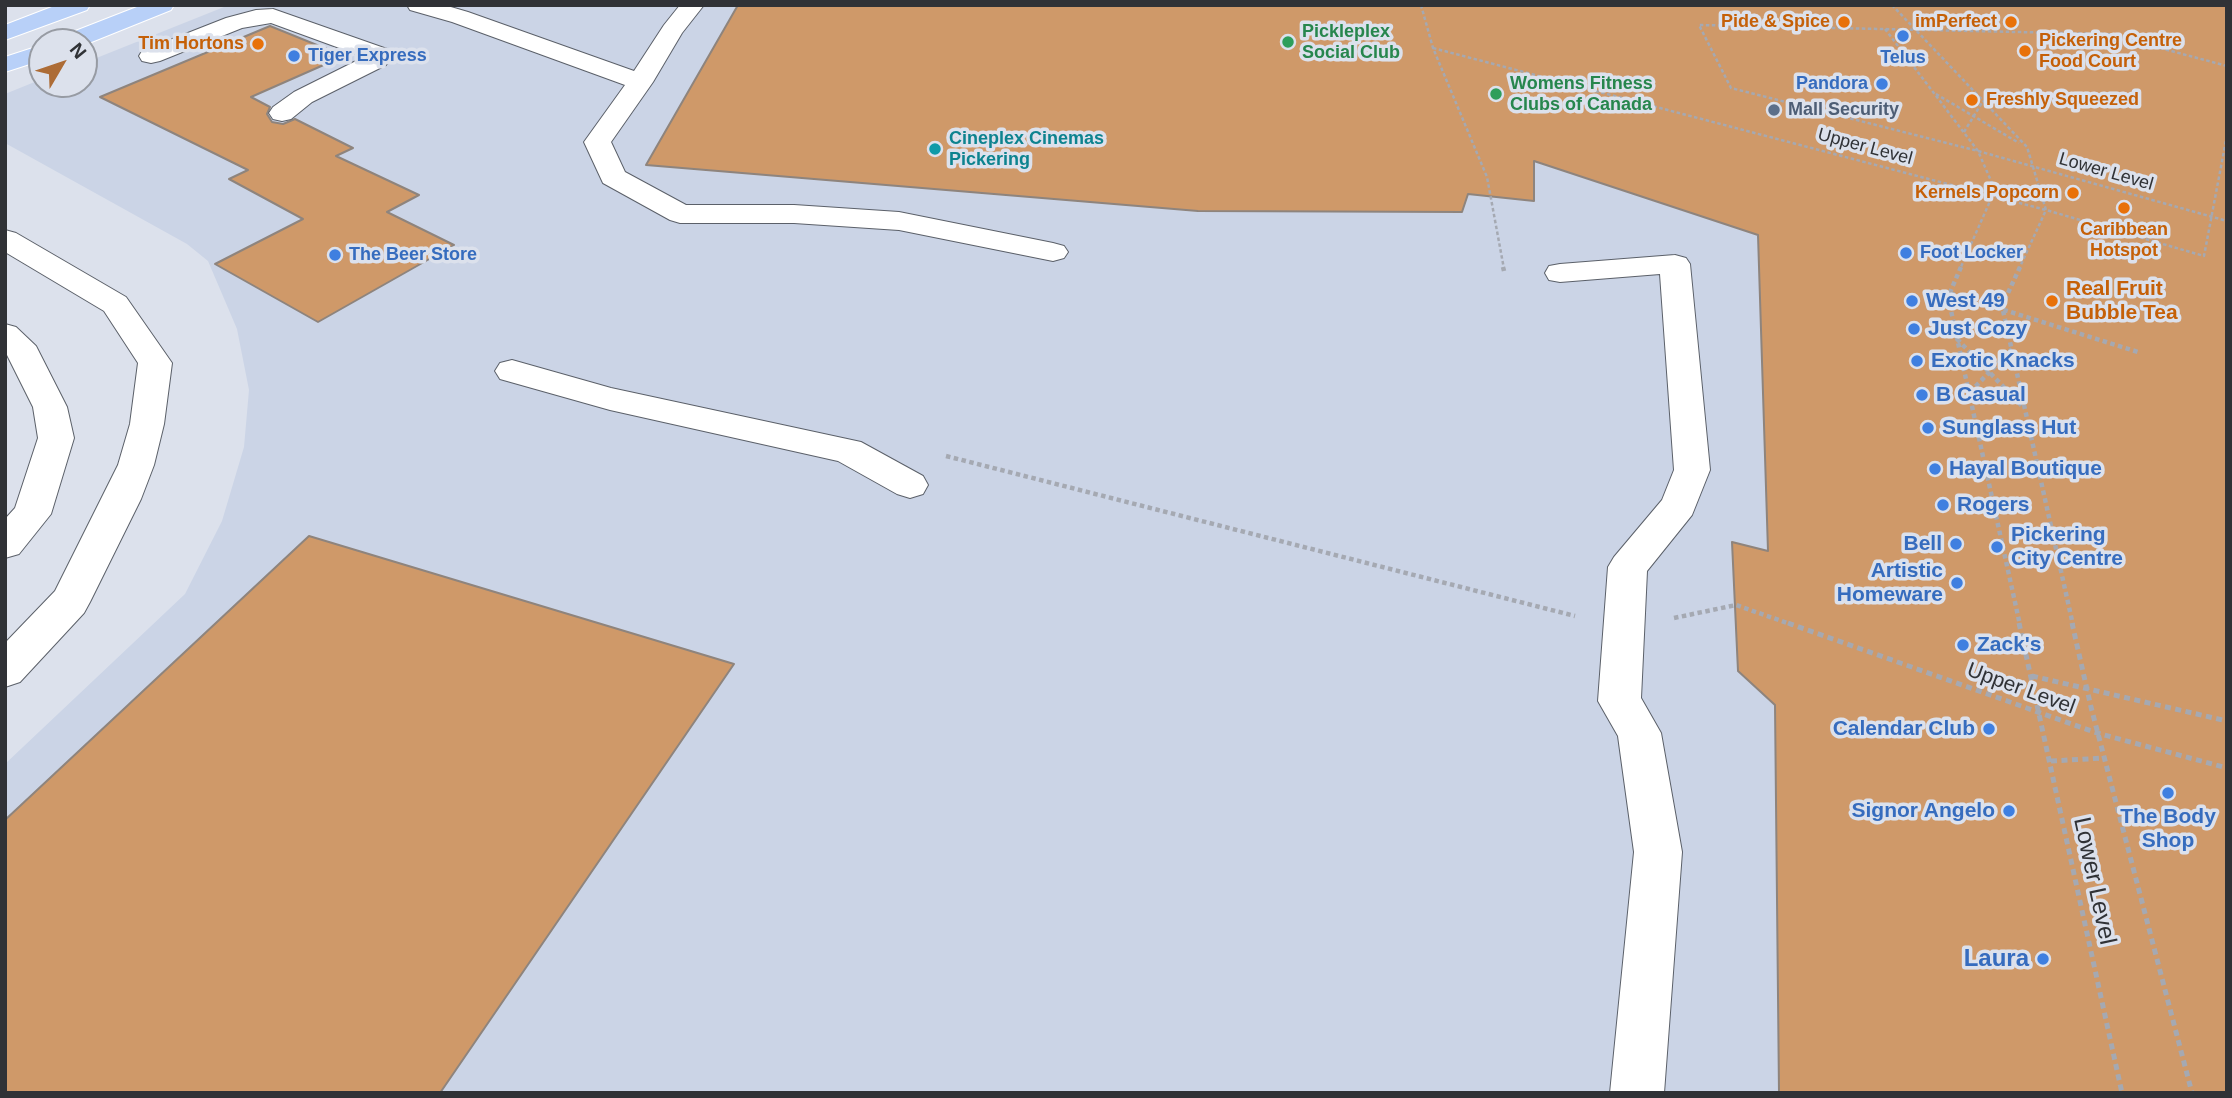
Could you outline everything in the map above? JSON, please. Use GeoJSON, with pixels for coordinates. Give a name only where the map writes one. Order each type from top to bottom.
{"type":"FeatureCollection","features":[{"type":"Feature","properties":{"kind":"main road"},"geometry":{"type":"LineString","coordinates":[[5,33],[79,5]]}},
{"type":"Feature","properties":{"kind":"main road"},"geometry":{"type":"LineString","coordinates":[[98,31],[163,5]]}},
{"type":"Feature","properties":{"kind":"main road"},"geometry":{"type":"LineString","coordinates":[[5,65],[28,57]]}},
{"type":"Feature","properties":{"kind":"street"},"geometry":{"type":"LineString","coordinates":[[418,5],[460,17],[640,82]]}},
{"type":"Feature","properties":{"kind":"street"},"geometry":{"type":"LineString","coordinates":[[693,5],[672,30],[640,82],[597,142],[612,177],[680,214],[794,214],[899,221],[1053,252]]}},
{"type":"Feature","properties":{"kind":"street"},"geometry":{"type":"LineString","coordinates":[[150,56],[234,23],[273,16],[379,54],[377,60],[303,97],[282,113]]}},
{"type":"Feature","properties":{"kind":"street"},"geometry":{"type":"LineString","coordinates":[[5,239],[115,304],[155,363],[144,434],[136,465],[122,499],[70,602],[5,670]]}},
{"type":"Feature","properties":{"kind":"street"},"geometry":{"type":"LineString","coordinates":[[1560,273],[1675,264],[1692,470],[1679,506],[1628,567],[1619,701],[1639,733],[1658,852],[1637,1093]]}},
{"type":"Feature","properties":{"kind":"street"},"geometry":{"type":"LineString","coordinates":[[5,334],[20,346],[50,407],[56,438],[32,514],[5,544]]}},
{"type":"Feature","properties":{"kind":"street"},"geometry":{"type":"LineString","coordinates":[[512,371],[610,399],[848,451],[910,485]]}},
{"type":"Feature","properties":{"kind":"path"},"geometry":{"type":"LineString","coordinates":[[1421,5],[1433,48],[1487,177],[1504,271]]}},
{"type":"Feature","properties":{"kind":"path"},"geometry":{"type":"LineString","coordinates":[[1892,5],[2026,147],[2046,210]]}},
{"type":"Feature","properties":{"kind":"path","name":"Lower Level"},"geometry":{"type":"LineString","coordinates":[[2227,66],[2108,34],[1699,24],[1731,88],[1978,151],[2227,221]]}},
{"type":"Feature","properties":{"kind":"path"},"geometry":{"type":"LineString","coordinates":[[1885,29],[1978,151],[1995,190],[1950,293],[2138,352]]}},
{"type":"Feature","properties":{"kind":"path","name":"Upper Level"},"geometry":{"type":"LineString","coordinates":[[1433,48],[2046,210],[2204,256],[2227,135]]}},
{"type":"Feature","properties":{"kind":"path"},"geometry":{"type":"LineString","coordinates":[[1933,91],[2026,147]]}},
{"type":"Feature","properties":{"kind":"path"},"geometry":{"type":"LineString","coordinates":[[1964,132],[1983,101]]}},
{"type":"Feature","properties":{"kind":"path","name":"Upper Level"},"geometry":{"type":"LineString","coordinates":[[2046,210],[2002,306],[2097,733],[2192,1093]]}},
{"type":"Feature","properties":{"kind":"path","name":"Lower Level"},"geometry":{"type":"LineString","coordinates":[[1950,293],[1948,297],[1957,339],[2122,1093]]}},
{"type":"Feature","properties":{"kind":"path"},"geometry":{"type":"LineString","coordinates":[[1957,339],[2025,408]]}},
{"type":"Feature","properties":{"kind":"path"},"geometry":{"type":"LineString","coordinates":[[1969,393],[2012,349]]}},
{"type":"Feature","properties":{"kind":"path"},"geometry":{"type":"LineString","coordinates":[[945,455],[1576,617],[1623,618]]}},
{"type":"Feature","properties":{"kind":"path","name":"Upper Level"},"geometry":{"type":"LineString","coordinates":[[1623,618],[1656,622],[1736,605],[2097,733],[2227,768]]}},
{"type":"Feature","properties":{"kind":"path"},"geometry":{"type":"LineString","coordinates":[[2032,676],[2227,721]]}},
{"type":"Feature","properties":{"kind":"path"},"geometry":{"type":"LineString","coordinates":[[2051,761],[2105,758]]}},
{"type":"Feature","properties":{"kind":"shaded area"},"geometry":{"type":"Polygon","coordinates":[[[229,5],[2227,5],[2227,1093],[5,1093],[5,764],[185,594],[222,521],[244,447],[249,390],[237,329],[208,261],[187,244],[5,143],[5,94],[28,85],[28,98],[98,98],[98,57],[229,5]]]}},
{"type":"Feature","properties":{"kind":"building","name":"Pickering City Centre"},"geometry":{"type":"Polygon","coordinates":[[[738,5],[2227,5],[2227,1093],[1779,1093],[1775,705],[1738,671],[1732,542],[1768,551],[1758,235],[1534,161],[1534,201],[1468,194],[1462,212],[1198,211],[646,165],[738,5]]]}},
{"type":"Feature","properties":{"kind":"building"},"geometry":{"type":"Polygon","coordinates":[[[270,26],[344,56],[251,97],[270,107],[267,114],[272,122],[283,124],[295,119],[353,148],[336,156],[419,195],[387,212],[454,245],[318,322],[215,264],[303,219],[229,179],[248,170],[100,97],[270,26]]]}},
{"type":"Feature","properties":{"kind":"building"},"geometry":{"type":"Polygon","coordinates":[[[309,536],[734,664],[440,1093],[5,1093],[5,820],[309,536]]]}},
{"type":"Feature","properties":{"kind":"place","name":"Pide & Spice"},"geometry":{"type":"Point","coordinates":[1844,22]}},
{"type":"Feature","properties":{"kind":"place","name":"imPerfect"},"geometry":{"type":"Point","coordinates":[2011,22]}},
{"type":"Feature","properties":{"kind":"place","name":"Telus"},"geometry":{"type":"Point","coordinates":[1903,36]}},
{"type":"Feature","properties":{"kind":"place","name":"Pickleplex Social Club"},"geometry":{"type":"Point","coordinates":[1288,42]}},
{"type":"Feature","properties":{"kind":"place","name":"Tim Hortons"},"geometry":{"type":"Point","coordinates":[258,44]}},
{"type":"Feature","properties":{"kind":"place","name":"Pickering Centre Food Court"},"geometry":{"type":"Point","coordinates":[2025,51]}},
{"type":"Feature","properties":{"kind":"place","name":"Tiger Express"},"geometry":{"type":"Point","coordinates":[294,56]}},
{"type":"Feature","properties":{"kind":"place","name":"Pandora"},"geometry":{"type":"Point","coordinates":[1882,84]}},
{"type":"Feature","properties":{"kind":"place","name":"Womens Fitness Clubs of Canada"},"geometry":{"type":"Point","coordinates":[1496,94]}},
{"type":"Feature","properties":{"kind":"place","name":"Freshly Squeezed"},"geometry":{"type":"Point","coordinates":[1972,100]}},
{"type":"Feature","properties":{"kind":"place","name":"Mall Security"},"geometry":{"type":"Point","coordinates":[1774,110]}},
{"type":"Feature","properties":{"kind":"place","name":"Cineplex Cinemas Pickering"},"geometry":{"type":"Point","coordinates":[935,149]}},
{"type":"Feature","properties":{"kind":"place","name":"Kernels Popcorn"},"geometry":{"type":"Point","coordinates":[2073,193]}},
{"type":"Feature","properties":{"kind":"place","name":"Caribbean Hotspot"},"geometry":{"type":"Point","coordinates":[2124,208]}},
{"type":"Feature","properties":{"kind":"place","name":"Foot Locker"},"geometry":{"type":"Point","coordinates":[1906,253]}},
{"type":"Feature","properties":{"kind":"place","name":"The Beer Store"},"geometry":{"type":"Point","coordinates":[335,255]}},
{"type":"Feature","properties":{"kind":"place","name":"West 49"},"geometry":{"type":"Point","coordinates":[1912,301]}},
{"type":"Feature","properties":{"kind":"place","name":"Real Fruit Bubble Tea"},"geometry":{"type":"Point","coordinates":[2052,301]}},
{"type":"Feature","properties":{"kind":"place","name":"Just Cozy"},"geometry":{"type":"Point","coordinates":[1914,329]}},
{"type":"Feature","properties":{"kind":"place","name":"Exotic Knacks"},"geometry":{"type":"Point","coordinates":[1917,361]}},
{"type":"Feature","properties":{"kind":"place","name":"B Casual"},"geometry":{"type":"Point","coordinates":[1922,395]}},
{"type":"Feature","properties":{"kind":"place","name":"Sunglass Hut"},"geometry":{"type":"Point","coordinates":[1928,428]}},
{"type":"Feature","properties":{"kind":"place","name":"Hayal Boutique"},"geometry":{"type":"Point","coordinates":[1935,469]}},
{"type":"Feature","properties":{"kind":"place","name":"Rogers"},"geometry":{"type":"Point","coordinates":[1943,505]}},
{"type":"Feature","properties":{"kind":"place","name":"Bell"},"geometry":{"type":"Point","coordinates":[1956,544]}},
{"type":"Feature","properties":{"kind":"place","name":"Pickering City Centre"},"geometry":{"type":"Point","coordinates":[1997,547]}},
{"type":"Feature","properties":{"kind":"place","name":"Artistic Homeware"},"geometry":{"type":"Point","coordinates":[1957,583]}},
{"type":"Feature","properties":{"kind":"place","name":"Zack's"},"geometry":{"type":"Point","coordinates":[1963,645]}},
{"type":"Feature","properties":{"kind":"place","name":"Calendar Club"},"geometry":{"type":"Point","coordinates":[1989,729]}},
{"type":"Feature","properties":{"kind":"place","name":"The Body Shop"},"geometry":{"type":"Point","coordinates":[2168,793]}},
{"type":"Feature","properties":{"kind":"place","name":"Signor Angelo"},"geometry":{"type":"Point","coordinates":[2009,811]}},
{"type":"Feature","properties":{"kind":"place","name":"Laura"},"geometry":{"type":"Point","coordinates":[2043,959]}}]}
